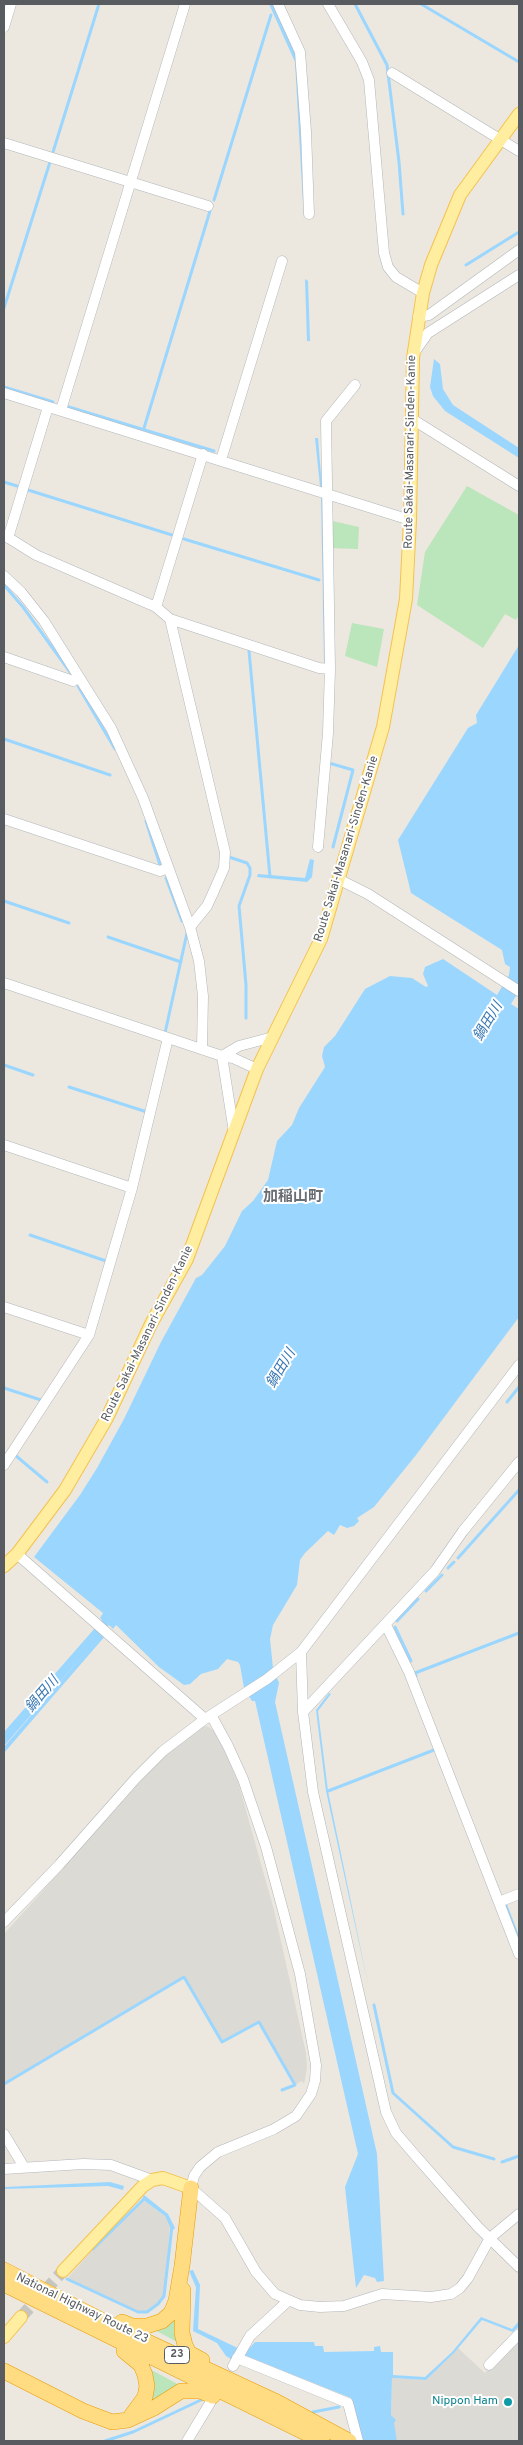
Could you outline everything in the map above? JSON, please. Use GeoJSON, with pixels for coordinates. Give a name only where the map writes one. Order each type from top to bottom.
{"type":"FeatureCollection","features":[{"type":"Feature","properties":{"kind":"highway","name":"23"},"geometry":{"type":"LineString","coordinates":[[54,2296],[88,2306],[132,2326],[147,2326],[162,2321],[171,2313],[176,2301],[191,2188]]}},
{"type":"Feature","properties":{"kind":"highway","name":"23"},"geometry":{"type":"LineString","coordinates":[[182,2266],[182,2332],[189,2353],[277,2402]]}},
{"type":"Feature","properties":{"kind":"highway","name":"National Highway Route 23"},"geometry":{"type":"LineString","coordinates":[[4,2270],[54,2296],[277,2402],[349,2441]]}},
{"type":"Feature","properties":{"kind":"highway","name":"National Highway Route 23"},"geometry":{"type":"LineString","coordinates":[[4,2284],[322,2441]]}},
{"type":"Feature","properties":{"kind":"highway","name":"23"},"geometry":{"type":"LineString","coordinates":[[68,2317],[131,2355],[141,2365],[146,2374],[147,2386],[145,2397],[128,2420]]}},
{"type":"Feature","properties":{"kind":"highway","name":"23"},"geometry":{"type":"LineString","coordinates":[[4,2371],[101,2419],[112,2422],[128,2420],[154,2408],[180,2391],[191,2390],[200,2391],[271,2416]]}},
{"type":"Feature","properties":{"kind":"main road","name":"Route Sakai-Masanari-Sinden-Kanie"},"geometry":{"type":"LineString","coordinates":[[4,1566],[17,1554],[65,1490],[107,1418],[151,1324],[187,1259],[257,1069],[321,939],[340,880],[383,728],[406,599],[410,520],[413,354],[423,293],[431,265],[460,195],[499,138],[519,114]]}},
{"type":"Feature","properties":{"kind":"main road"},"geometry":{"type":"LineString","coordinates":[[63,2271],[135,2194],[152,2180],[163,2178],[191,2188]]}},
{"type":"Feature","properties":{"kind":"main road"},"geometry":{"type":"LineString","coordinates":[[4,2337],[21,2317]]}},
{"type":"Feature","properties":{"kind":"street"},"geometry":{"type":"LineString","coordinates":[[4,27],[11,4]]}},
{"type":"Feature","properties":{"kind":"street"},"geometry":{"type":"LineString","coordinates":[[61,410],[186,4]]}},
{"type":"Feature","properties":{"kind":"street"},"geometry":{"type":"LineString","coordinates":[[278,4],[300,52],[306,132],[309,214]]}},
{"type":"Feature","properties":{"kind":"street"},"geometry":{"type":"LineString","coordinates":[[328,4],[362,62],[369,80],[384,253],[388,266],[396,277],[423,293]]}},
{"type":"Feature","properties":{"kind":"street"},"geometry":{"type":"LineString","coordinates":[[392,73],[519,151]]}},
{"type":"Feature","properties":{"kind":"street"},"geometry":{"type":"LineString","coordinates":[[4,143],[208,206]]}},
{"type":"Feature","properties":{"kind":"street"},"geometry":{"type":"LineString","coordinates":[[418,317],[429,316],[519,250]]}},
{"type":"Feature","properties":{"kind":"street"},"geometry":{"type":"LineString","coordinates":[[221,460],[282,261]]}},
{"type":"Feature","properties":{"kind":"street"},"geometry":{"type":"LineString","coordinates":[[413,354],[428,332],[519,275]]}},
{"type":"Feature","properties":{"kind":"street"},"geometry":{"type":"LineString","coordinates":[[318,847],[328,733],[330,669],[326,421],[355,385]]}},
{"type":"Feature","properties":{"kind":"street"},"geometry":{"type":"LineString","coordinates":[[4,393],[326,492],[410,520]]}},
{"type":"Feature","properties":{"kind":"street"},"geometry":{"type":"LineString","coordinates":[[48,406],[6,537],[36,555],[156,607],[170,619],[319,668],[330,669]]}},
{"type":"Feature","properties":{"kind":"street"},"geometry":{"type":"LineString","coordinates":[[412,419],[519,486]]}},
{"type":"Feature","properties":{"kind":"street"},"geometry":{"type":"LineString","coordinates":[[156,607],[203,454]]}},
{"type":"Feature","properties":{"kind":"street"},"geometry":{"type":"LineString","coordinates":[[4,576],[21,592],[44,621],[111,728],[143,798],[190,926],[199,961],[204,996],[202,1048]]}},
{"type":"Feature","properties":{"kind":"street"},"geometry":{"type":"LineString","coordinates":[[170,619],[225,852],[224,868],[213,894],[207,906],[190,926]]}},
{"type":"Feature","properties":{"kind":"street"},"geometry":{"type":"LineString","coordinates":[[4,657],[73,681],[79,677]]}},
{"type":"Feature","properties":{"kind":"street"},"geometry":{"type":"LineString","coordinates":[[4,819],[160,871],[168,868]]}},
{"type":"Feature","properties":{"kind":"street"},"geometry":{"type":"LineString","coordinates":[[340,880],[368,894],[519,991]]}},
{"type":"Feature","properties":{"kind":"street"},"geometry":{"type":"LineString","coordinates":[[4,983],[222,1056],[233,1058],[257,1069]]}},
{"type":"Feature","properties":{"kind":"street"},"geometry":{"type":"LineString","coordinates":[[222,1056],[239,1046],[273,1037]]}},
{"type":"Feature","properties":{"kind":"street"},"geometry":{"type":"LineString","coordinates":[[4,1465],[89,1335],[132,1188],[168,1038]]}},
{"type":"Feature","properties":{"kind":"street"},"geometry":{"type":"LineString","coordinates":[[222,1056],[234,1132]]}},
{"type":"Feature","properties":{"kind":"street"},"geometry":{"type":"LineString","coordinates":[[4,1145],[132,1188]]}},
{"type":"Feature","properties":{"kind":"street"},"geometry":{"type":"LineString","coordinates":[[4,1307],[89,1335]]}},
{"type":"Feature","properties":{"kind":"street"},"geometry":{"type":"LineString","coordinates":[[4,1922],[59,1865],[142,1771],[180,1737],[283,1667],[300,1652],[519,1365]]}},
{"type":"Feature","properties":{"kind":"street"},"geometry":{"type":"LineString","coordinates":[[303,1712],[435,1571],[463,1531],[519,1462]]}},
{"type":"Feature","properties":{"kind":"street"},"geometry":{"type":"LineString","coordinates":[[17,1554],[208,1717],[228,1746],[243,1779],[266,1847],[300,1974],[316,2065],[315,2081],[311,2094],[296,2116],[274,2128],[218,2152],[200,2167],[194,2176],[191,2188],[225,2218],[265,2285],[275,2294],[300,2305],[344,2306],[382,2294],[431,2297],[450,2294],[460,2288],[468,2278],[490,2238],[519,2214]]}},
{"type":"Feature","properties":{"kind":"street"},"geometry":{"type":"LineString","coordinates":[[386,1625],[409,1672],[519,1954]]}},
{"type":"Feature","properties":{"kind":"street"},"geometry":{"type":"LineString","coordinates":[[300,1652],[303,1712],[313,1792],[386,2112],[396,2133],[490,2238],[519,2267]]}},
{"type":"Feature","properties":{"kind":"street"},"geometry":{"type":"LineString","coordinates":[[499,1902],[519,1894]]}},
{"type":"Feature","properties":{"kind":"street"},"geometry":{"type":"LineString","coordinates":[[4,2134],[24,2166]]}},
{"type":"Feature","properties":{"kind":"street"},"geometry":{"type":"LineString","coordinates":[[4,2169],[24,2166],[111,2165],[152,2180]]}},
{"type":"Feature","properties":{"kind":"street"},"geometry":{"type":"LineString","coordinates":[[288,2301],[250,2336],[238,2357],[348,2403],[358,2441]]}},
{"type":"Feature","properties":{"kind":"street"},"geometry":{"type":"LineString","coordinates":[[489,2365],[519,2334]]}},
{"type":"Feature","properties":{"kind":"street"},"geometry":{"type":"LineString","coordinates":[[187,2441],[210,2403]]}},
{"type":"Feature","properties":{"kind":"shaded area"},"geometry":{"type":"Polygon","coordinates":[[[207,1726],[213,1730],[221,1743],[238,1782],[274,1910],[306,2053],[307,2068],[304,2084],[302,2081],[295,2085],[259,2022],[222,2042],[184,1977],[4,2084],[4,1934],[168,1751],[202,1727],[207,1726]]]}},
{"type":"Feature","properties":{"kind":"shaded area"},"geometry":{"type":"Polygon","coordinates":[[[143,2200],[165,2216],[170,2226],[164,2296],[158,2304],[147,2312],[138,2312],[67,2279],[93,2249],[143,2200]]]}},
{"type":"Feature","properties":{"kind":"shaded area"},"geometry":{"type":"Polygon","coordinates":[[[519,2338],[519,2441],[397,2441],[391,2415],[392,2378],[426,2380],[458,2348],[485,2373],[519,2338]]]}},
{"type":"Feature","properties":{"kind":"green space"},"geometry":{"type":"Polygon","coordinates":[[[467,486],[519,515],[519,615],[516,620],[505,614],[483,648],[417,605],[425,552],[467,486]]]}},
{"type":"Feature","properties":{"kind":"green space"},"geometry":{"type":"Polygon","coordinates":[[[328,520],[359,527],[358,549],[329,548],[328,520]]]}},
{"type":"Feature","properties":{"kind":"green space"},"geometry":{"type":"Polygon","coordinates":[[[352,623],[384,629],[377,667],[345,656],[352,623]]]}},
{"type":"Feature","properties":{"kind":"green space"},"geometry":{"type":"Polygon","coordinates":[[[175,2315],[181,2344],[151,2328],[175,2315]]]}},
{"type":"Feature","properties":{"kind":"green space"},"geometry":{"type":"Polygon","coordinates":[[[148,2368],[183,2387],[154,2403],[148,2399],[148,2368]]]}},
{"type":"Feature","properties":{"kind":"water"},"geometry":{"type":"Polygon","coordinates":[[[269,4],[274,4],[298,59],[304,222],[295,62],[269,4]]]}},
{"type":"Feature","properties":{"kind":"water"},"geometry":{"type":"Polygon","coordinates":[[[305,279],[308,281],[310,341],[307,341],[305,279]]]}},
{"type":"Feature","properties":{"kind":"water"},"geometry":{"type":"Polygon","coordinates":[[[434,359],[440,364],[443,389],[453,405],[519,448],[519,458],[445,411],[433,396],[430,387],[434,359]]]}},
{"type":"Feature","properties":{"kind":"water"},"geometry":{"type":"Polygon","coordinates":[[[315,438],[318,438],[322,487],[320,486],[315,438]]]}},
{"type":"Feature","properties":{"kind":"water"},"geometry":{"type":"Polygon","coordinates":[[[321,495],[324,496],[327,663],[324,663],[321,495]]]}},
{"type":"Feature","properties":{"kind":"water","name":"鍋田川"},"geometry":{"type":"Polygon","coordinates":[[[519,645],[519,991],[511,1004],[519,1009],[519,1317],[416,1455],[374,1507],[357,1518],[359,1521],[354,1526],[347,1528],[340,1525],[334,1535],[328,1531],[305,1553],[300,1560],[297,1585],[273,1625],[270,1639],[273,1668],[279,1683],[275,1702],[377,2154],[384,2281],[377,2282],[375,2278],[364,2275],[356,2288],[345,2187],[358,2154],[255,1701],[252,1701],[244,1688],[240,1665],[238,1662],[227,1659],[218,1669],[201,1674],[190,1684],[184,1685],[159,1667],[116,1625],[113,1629],[109,1625],[100,1635],[103,1633],[106,1635],[4,1753],[4,1747],[91,1646],[4,1746],[4,1732],[102,1620],[100,1618],[103,1613],[34,1557],[80,1495],[97,1468],[196,1278],[202,1275],[225,1246],[242,1211],[253,1201],[268,1180],[277,1141],[292,1125],[299,1108],[325,1067],[322,1056],[324,1047],[335,1036],[365,989],[390,976],[412,978],[426,987],[428,986],[423,974],[425,967],[443,959],[497,995],[509,975],[510,967],[505,964],[502,950],[411,893],[398,840],[468,728],[477,723],[476,715],[519,645]]]}},
{"type":"Feature","properties":{"kind":"water"},"geometry":{"type":"Polygon","coordinates":[[[310,859],[314,860],[312,877],[307,882],[257,877],[258,874],[305,878],[310,859]]]}},
{"type":"Feature","properties":{"kind":"water"},"geometry":{"type":"Polygon","coordinates":[[[329,1693],[331,1694],[318,1711],[328,1791],[369,1989],[326,1791],[316,1710],[329,1693]]]}},
{"type":"Feature","properties":{"kind":"water"},"geometry":{"type":"Polygon","coordinates":[[[110,2182],[124,2186],[123,2190],[108,2186],[4,2189],[4,2187],[110,2182]]]}},
{"type":"Feature","properties":{"kind":"water"},"geometry":{"type":"Polygon","coordinates":[[[144,2195],[168,2214],[175,2228],[172,2231],[165,2216],[142,2199],[144,2195]]]}},
{"type":"Feature","properties":{"kind":"water"},"geometry":{"type":"Polygon","coordinates":[[[193,2270],[200,2285],[198,2329],[246,2352],[255,2342],[314,2342],[315,2346],[323,2346],[324,2352],[374,2351],[374,2347],[380,2346],[381,2352],[393,2352],[393,2375],[425,2377],[452,2352],[481,2317],[512,2329],[519,2321],[519,2326],[513,2332],[482,2320],[454,2353],[426,2380],[392,2378],[391,2415],[396,2420],[394,2423],[397,2441],[363,2441],[351,2398],[236,2352],[231,2359],[226,2356],[217,2343],[193,2331],[196,2287],[189,2271],[193,2270]]]}},
{"type":"Feature","properties":{"kind":"waterway"},"geometry":{"type":"LineString","coordinates":[[53,152],[99,4]]}},
{"type":"Feature","properties":{"kind":"waterway"},"geometry":{"type":"LineString","coordinates":[[355,4],[387,65],[399,162],[403,214]]}},
{"type":"Feature","properties":{"kind":"waterway"},"geometry":{"type":"LineString","coordinates":[[421,4],[519,62]]}},
{"type":"Feature","properties":{"kind":"waterway"},"geometry":{"type":"LineString","coordinates":[[214,200],[271,15]]}},
{"type":"Feature","properties":{"kind":"waterway"},"geometry":{"type":"LineString","coordinates":[[4,308],[50,162]]}},
{"type":"Feature","properties":{"kind":"waterway"},"geometry":{"type":"LineString","coordinates":[[144,428],[210,211]]}},
{"type":"Feature","properties":{"kind":"waterway"},"geometry":{"type":"LineString","coordinates":[[466,265],[519,232]]}},
{"type":"Feature","properties":{"kind":"waterway"},"geometry":{"type":"LineString","coordinates":[[4,387],[53,402]]}},
{"type":"Feature","properties":{"kind":"waterway"},"geometry":{"type":"LineString","coordinates":[[69,407],[214,451]]}},
{"type":"Feature","properties":{"kind":"waterway"},"geometry":{"type":"LineString","coordinates":[[4,482],[17,486]]}},
{"type":"Feature","properties":{"kind":"waterway"},"geometry":{"type":"LineString","coordinates":[[28,490],[172,535]]}},
{"type":"Feature","properties":{"kind":"waterway"},"geometry":{"type":"LineString","coordinates":[[184,539],[319,580]]}},
{"type":"Feature","properties":{"kind":"waterway"},"geometry":{"type":"LineString","coordinates":[[4,585],[23,607],[70,672]]}},
{"type":"Feature","properties":{"kind":"waterway"},"geometry":{"type":"LineString","coordinates":[[249,651],[270,877]]}},
{"type":"Feature","properties":{"kind":"waterway"},"geometry":{"type":"LineString","coordinates":[[78,686],[115,749]]}},
{"type":"Feature","properties":{"kind":"waterway"},"geometry":{"type":"LineString","coordinates":[[4,739],[110,775]]}},
{"type":"Feature","properties":{"kind":"waterway"},"geometry":{"type":"LineString","coordinates":[[329,763],[353,770],[333,847]]}},
{"type":"Feature","properties":{"kind":"waterway"},"geometry":{"type":"LineString","coordinates":[[146,821],[160,865]]}},
{"type":"Feature","properties":{"kind":"waterway"},"geometry":{"type":"LineString","coordinates":[[229,857],[247,863],[250,868],[250,875],[239,906],[246,985],[246,1018]]}},
{"type":"Feature","properties":{"kind":"waterway"},"geometry":{"type":"LineString","coordinates":[[166,878],[182,921]]}},
{"type":"Feature","properties":{"kind":"waterway"},"geometry":{"type":"LineString","coordinates":[[4,901],[69,923]]}},
{"type":"Feature","properties":{"kind":"waterway"},"geometry":{"type":"LineString","coordinates":[[165,1033],[187,933]]}},
{"type":"Feature","properties":{"kind":"waterway"},"geometry":{"type":"LineString","coordinates":[[108,937],[181,962]]}},
{"type":"Feature","properties":{"kind":"waterway"},"geometry":{"type":"LineString","coordinates":[[4,1065],[33,1075]]}},
{"type":"Feature","properties":{"kind":"waterway"},"geometry":{"type":"LineString","coordinates":[[69,1087],[147,1112]]}},
{"type":"Feature","properties":{"kind":"waterway"},"geometry":{"type":"LineString","coordinates":[[30,1235],[106,1261]]}},
{"type":"Feature","properties":{"kind":"waterway"},"geometry":{"type":"LineString","coordinates":[[507,1402],[519,1387]]}},
{"type":"Feature","properties":{"kind":"waterway"},"geometry":{"type":"LineString","coordinates":[[4,1388],[41,1400]]}},
{"type":"Feature","properties":{"kind":"waterway"},"geometry":{"type":"LineString","coordinates":[[15,1455],[47,1482]]}},
{"type":"Feature","properties":{"kind":"waterway"},"geometry":{"type":"LineString","coordinates":[[458,1558],[519,1490]]}},
{"type":"Feature","properties":{"kind":"waterway"},"geometry":{"type":"LineString","coordinates":[[448,1568],[454,1562]]}},
{"type":"Feature","properties":{"kind":"waterway"},"geometry":{"type":"LineString","coordinates":[[426,1591],[442,1575]]}},
{"type":"Feature","properties":{"kind":"waterway"},"geometry":{"type":"LineString","coordinates":[[397,1621],[418,1599]]}},
{"type":"Feature","properties":{"kind":"waterway"},"geometry":{"type":"LineString","coordinates":[[395,1627],[411,1661]]}},
{"type":"Feature","properties":{"kind":"waterway"},"geometry":{"type":"LineString","coordinates":[[416,1676],[415,1673],[519,1633]]}},
{"type":"Feature","properties":{"kind":"waterway"},"geometry":{"type":"LineString","coordinates":[[328,1791],[434,1750]]}},
{"type":"Feature","properties":{"kind":"waterway"},"geometry":{"type":"LineString","coordinates":[[505,1903],[519,1940]]}},
{"type":"Feature","properties":{"kind":"waterway"},"geometry":{"type":"LineString","coordinates":[[4,2084],[184,1977],[222,2042],[259,2022],[295,2085],[282,2090]]}},
{"type":"Feature","properties":{"kind":"waterway"},"geometry":{"type":"LineString","coordinates":[[374,2005],[393,2093],[453,2147],[494,2159]]}},
{"type":"Feature","properties":{"kind":"waterway"},"geometry":{"type":"LineString","coordinates":[[502,2162],[519,2156]]}},
{"type":"Feature","properties":{"kind":"waterway"},"geometry":{"type":"LineString","coordinates":[[93,2249],[145,2198]]}},
{"type":"Feature","properties":{"kind":"waterway"},"geometry":{"type":"LineString","coordinates":[[67,2279],[138,2312],[147,2312],[158,2304],[164,2296],[172,2226]]}},
{"type":"Feature","properties":{"kind":"waterway"},"geometry":{"type":"LineString","coordinates":[[105,2441],[133,2432],[201,2400]]}},
{"type":"Feature","properties":{"kind":"waterway"},"geometry":{"type":"LineString","coordinates":[[313,2412],[339,2407]]}},
{"type":"Feature","properties":{"kind":"tunnel"},"geometry":{"type":"LineString","coordinates":[[21,2317],[63,2271]]}},
{"type":"Feature","properties":{"kind":"place","name":"Nippon Ham"},"geometry":{"type":"Point","coordinates":[508,2402]}},
{"type":"Feature","properties":{"kind":"district","name":"加稲山町"},"geometry":{"type":"Point","coordinates":[293,1198]}}]}
